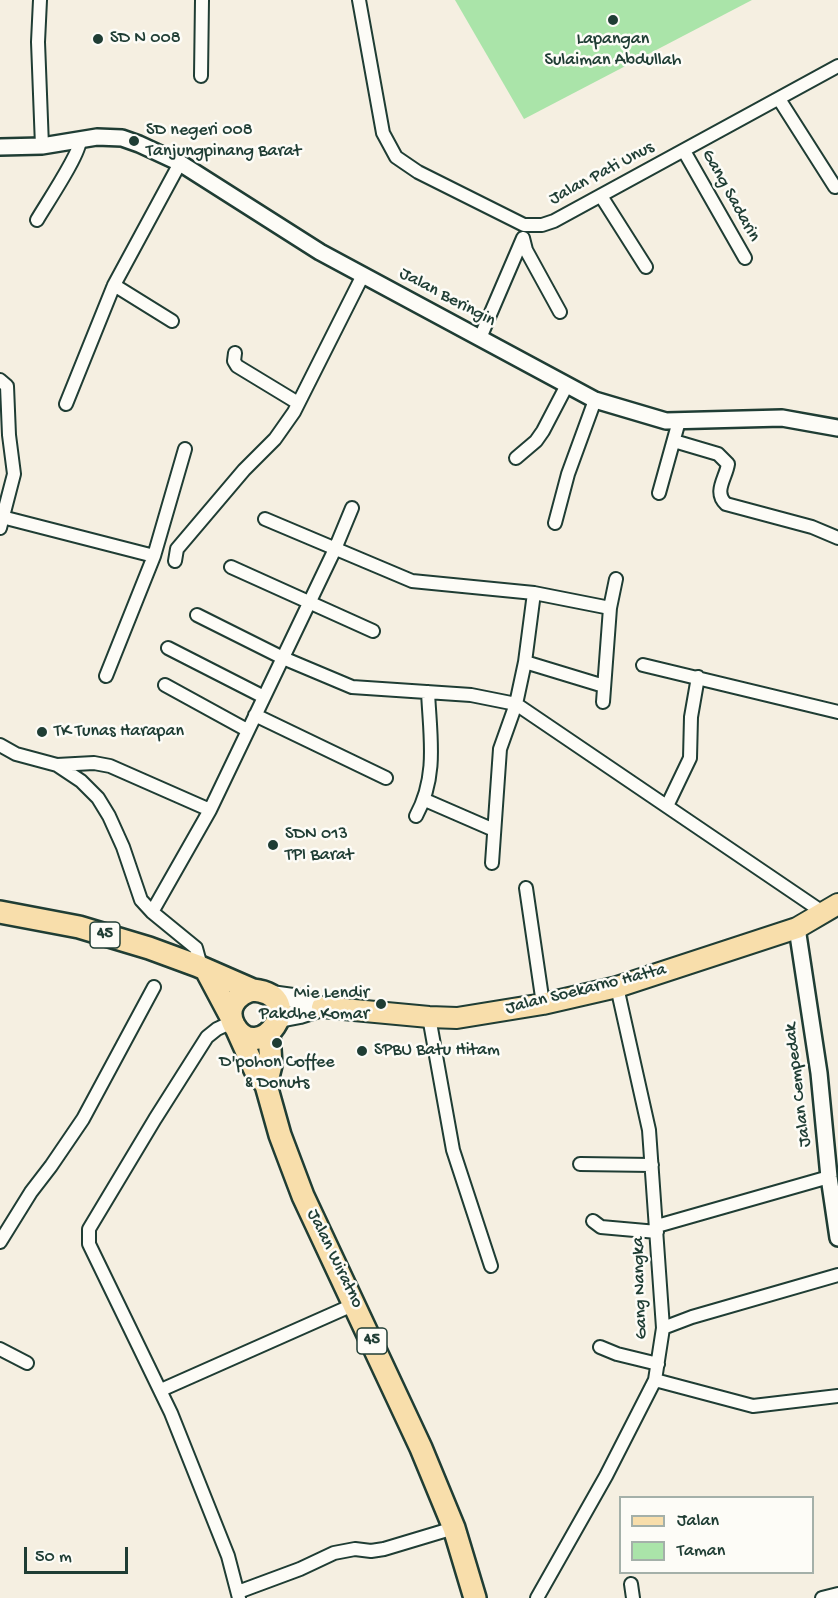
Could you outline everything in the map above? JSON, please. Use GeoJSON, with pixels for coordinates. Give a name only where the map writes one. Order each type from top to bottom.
{"type":"FeatureCollection","features":[{"type":"Feature","properties":{"kind":"highway","name":"45"},"geometry":{"type":"LineString","coordinates":[[0,912],[79,927],[149,948],[262,992],[276,1002],[274,1025]]}},
{"type":"Feature","properties":{"kind":"highway","name":"45"},"geometry":{"type":"LineString","coordinates":[[202,968],[233,1023]]}},
{"type":"Feature","properties":{"kind":"highway"},"geometry":{"type":"LineString","coordinates":[[262,992],[243,992],[236,999],[232,1007],[233,1023],[249,1037],[263,1037],[274,1025]]}},
{"type":"Feature","properties":{"kind":"highway","name":"Jalan Wiratno"},"geometry":{"type":"LineString","coordinates":[[233,1023],[255,1070],[266,1085],[280,1135],[303,1196],[422,1448],[454,1528],[475,1598]]}},
{"type":"Feature","properties":{"kind":"highway","name":"Jalan Wiratno"},"geometry":{"type":"LineString","coordinates":[[266,1085],[271,1065],[274,1025]]}},
{"type":"Feature","properties":{"kind":"main road","name":"Jalan Soekarno Hatta"},"geometry":{"type":"LineString","coordinates":[[262,992],[300,999],[322,1007],[457,1018],[543,1004],[617,987],[797,928],[831,908]]}},
{"type":"Feature","properties":{"kind":"main road","name":"Jalan Soekarno Hatta"},"geometry":{"type":"LineString","coordinates":[[274,1025],[322,1007]]}},
{"type":"Feature","properties":{"kind":"street"},"geometry":{"type":"LineString","coordinates":[[40,0],[38,42],[42,146]]}},
{"type":"Feature","properties":{"kind":"street"},"geometry":{"type":"LineString","coordinates":[[201,76],[202,0]]}},
{"type":"Feature","properties":{"kind":"street"},"geometry":{"type":"LineString","coordinates":[[359,0],[383,133],[396,157],[418,172],[524,225],[526,250],[560,312]]}},
{"type":"Feature","properties":{"kind":"street","name":"Jalan Pati Unus"},"geometry":{"type":"LineString","coordinates":[[524,225],[542,225],[601,196],[838,66]]}},
{"type":"Feature","properties":{"kind":"street"},"geometry":{"type":"LineString","coordinates":[[779,99],[835,187]]}},
{"type":"Feature","properties":{"kind":"street","name":"Jalan Beringin"},"geometry":{"type":"LineString","coordinates":[[0,147],[42,146],[80,139],[122,138],[180,163],[320,252],[595,400],[666,421],[782,418],[838,428]]}},
{"type":"Feature","properties":{"kind":"street"},"geometry":{"type":"LineString","coordinates":[[37,220],[74,158],[81,143],[80,139]]}},
{"type":"Feature","properties":{"kind":"street","name":"Gang Sadarin"},"geometry":{"type":"LineString","coordinates":[[684,151],[745,258]]}},
{"type":"Feature","properties":{"kind":"street"},"geometry":{"type":"LineString","coordinates":[[66,404],[114,285],[180,163]]}},
{"type":"Feature","properties":{"kind":"street"},"geometry":{"type":"LineString","coordinates":[[601,196],[646,267]]}},
{"type":"Feature","properties":{"kind":"street"},"geometry":{"type":"LineString","coordinates":[[480,338],[524,238]]}},
{"type":"Feature","properties":{"kind":"street"},"geometry":{"type":"LineString","coordinates":[[175,561],[177,549],[244,470],[275,439],[298,403],[363,274]]}},
{"type":"Feature","properties":{"kind":"street"},"geometry":{"type":"LineString","coordinates":[[114,285],[172,321]]}},
{"type":"Feature","properties":{"kind":"street"},"geometry":{"type":"LineString","coordinates":[[235,352],[234,361],[237,366],[298,403]]}},
{"type":"Feature","properties":{"kind":"street"},"geometry":{"type":"LineString","coordinates":[[0,380],[7,386],[9,435],[14,474],[1,522],[154,556]]}},
{"type":"Feature","properties":{"kind":"street"},"geometry":{"type":"LineString","coordinates":[[516,458],[536,441],[543,431],[567,385]]}},
{"type":"Feature","properties":{"kind":"street"},"geometry":{"type":"LineString","coordinates":[[555,523],[568,474],[595,400]]}},
{"type":"Feature","properties":{"kind":"street"},"geometry":{"type":"LineString","coordinates":[[659,493],[680,421]]}},
{"type":"Feature","properties":{"kind":"street"},"geometry":{"type":"LineString","coordinates":[[674,441],[718,454],[724,458],[728,469],[719,494],[720,500],[726,504],[812,527],[838,538]]}},
{"type":"Feature","properties":{"kind":"street"},"geometry":{"type":"LineString","coordinates":[[106,676],[154,556],[185,449]]}},
{"type":"Feature","properties":{"kind":"street"},"geometry":{"type":"LineString","coordinates":[[152,912],[210,810],[335,549],[352,508]]}},
{"type":"Feature","properties":{"kind":"street"},"geometry":{"type":"LineString","coordinates":[[265,519],[412,581],[534,593],[610,608]]}},
{"type":"Feature","properties":{"kind":"street"},"geometry":{"type":"LineString","coordinates":[[231,567],[373,631]]}},
{"type":"Feature","properties":{"kind":"street"},"geometry":{"type":"LineString","coordinates":[[603,702],[610,608],[616,579]]}},
{"type":"Feature","properties":{"kind":"street"},"geometry":{"type":"LineString","coordinates":[[492,863],[500,748],[516,704],[525,662],[534,593]]}},
{"type":"Feature","properties":{"kind":"street"},"geometry":{"type":"LineString","coordinates":[[197,615],[283,658],[352,687],[471,695],[516,704],[667,806],[831,908]]}},
{"type":"Feature","properties":{"kind":"street"},"geometry":{"type":"LineString","coordinates":[[168,648],[264,697]]}},
{"type":"Feature","properties":{"kind":"street"},"geometry":{"type":"LineString","coordinates":[[525,662],[604,686]]}},
{"type":"Feature","properties":{"kind":"street"},"geometry":{"type":"LineString","coordinates":[[643,664],[838,712]]}},
{"type":"Feature","properties":{"kind":"street"},"geometry":{"type":"LineString","coordinates":[[667,806],[690,758],[691,717],[699,677]]}},
{"type":"Feature","properties":{"kind":"street"},"geometry":{"type":"LineString","coordinates":[[165,685],[248,730]]}},
{"type":"Feature","properties":{"kind":"street"},"geometry":{"type":"LineString","coordinates":[[416,816],[425,800],[432,764],[428,692]]}},
{"type":"Feature","properties":{"kind":"street"},"geometry":{"type":"LineString","coordinates":[[255,715],[386,778]]}},
{"type":"Feature","properties":{"kind":"street"},"geometry":{"type":"LineString","coordinates":[[0,745],[16,754],[57,765],[94,763],[110,766],[210,810]]}},
{"type":"Feature","properties":{"kind":"street"},"geometry":{"type":"LineString","coordinates":[[57,765],[81,781],[98,798],[123,847],[141,900],[152,912],[196,948],[202,968]]}},
{"type":"Feature","properties":{"kind":"street"},"geometry":{"type":"LineString","coordinates":[[425,800],[494,831]]}},
{"type":"Feature","properties":{"kind":"street"},"geometry":{"type":"LineString","coordinates":[[526,888],[543,1004]]}},
{"type":"Feature","properties":{"kind":"street","name":"Jalan Cempedak"},"geometry":{"type":"LineString","coordinates":[[797,928],[819,1072],[829,1177],[838,1238]]}},
{"type":"Feature","properties":{"kind":"street"},"geometry":{"type":"LineString","coordinates":[[0,1242],[31,1192],[83,1119],[154,987]]}},
{"type":"Feature","properties":{"kind":"street","name":"Gang Nangka"},"geometry":{"type":"LineString","coordinates":[[537,1598],[606,1476],[655,1380],[663,1328],[650,1131],[617,987]]}},
{"type":"Feature","properties":{"kind":"street"},"geometry":{"type":"LineString","coordinates":[[429,1017],[453,1150],[491,1266]]}},
{"type":"Feature","properties":{"kind":"street"},"geometry":{"type":"LineString","coordinates":[[233,1023],[217,1029],[207,1037],[89,1229],[89,1244],[161,1390],[228,1556],[239,1595],[334,1553],[355,1549],[371,1551],[384,1549],[454,1528]]}},
{"type":"Feature","properties":{"kind":"street"},"geometry":{"type":"LineString","coordinates":[[580,1164],[652,1165]]}},
{"type":"Feature","properties":{"kind":"street"},"geometry":{"type":"LineString","coordinates":[[593,1221],[602,1227],[657,1228],[829,1177]]}},
{"type":"Feature","properties":{"kind":"street"},"geometry":{"type":"LineString","coordinates":[[663,1328],[692,1317],[838,1275]]}},
{"type":"Feature","properties":{"kind":"street"},"geometry":{"type":"LineString","coordinates":[[161,1390],[355,1304]]}},
{"type":"Feature","properties":{"kind":"street"},"geometry":{"type":"LineString","coordinates":[[600,1347],[658,1364]]}},
{"type":"Feature","properties":{"kind":"street"},"geometry":{"type":"LineString","coordinates":[[0,1349],[27,1363]]}},
{"type":"Feature","properties":{"kind":"street"},"geometry":{"type":"LineString","coordinates":[[655,1380],[753,1406],[838,1396]]}},
{"type":"Feature","properties":{"kind":"street"},"geometry":{"type":"LineString","coordinates":[[631,1584],[633,1598]]}},
{"type":"Feature","properties":{"kind":"street"},"geometry":{"type":"LineString","coordinates":[[822,1598],[838,1594]]}},
{"type":"Feature","properties":{"kind":"green space"},"geometry":{"type":"Polygon","coordinates":[[[455,0],[752,0],[524,119],[455,0]]]}},
{"type":"Feature","properties":{"kind":"place","name":"Lapangan Sulaiman Abdullah"},"geometry":{"type":"Point","coordinates":[613,20]}},
{"type":"Feature","properties":{"kind":"place","name":"SD N 008"},"geometry":{"type":"Point","coordinates":[98,39]}},
{"type":"Feature","properties":{"kind":"place","name":"SD negeri 008 Tanjungpinang Barat"},"geometry":{"type":"Point","coordinates":[134,141]}},
{"type":"Feature","properties":{"kind":"place","name":"TK Tunas Harapan"},"geometry":{"type":"Point","coordinates":[42,732]}},
{"type":"Feature","properties":{"kind":"place","name":"SDN 013 TPI Barat"},"geometry":{"type":"Point","coordinates":[273,845]}},
{"type":"Feature","properties":{"kind":"place","name":"Mie Lendir Pakdhe Komar"},"geometry":{"type":"Point","coordinates":[381,1004]}},
{"type":"Feature","properties":{"kind":"place","name":"D'pohon Coffee & Donuts"},"geometry":{"type":"Point","coordinates":[277,1043]}},
{"type":"Feature","properties":{"kind":"place","name":"SPBU Batu Hitam"},"geometry":{"type":"Point","coordinates":[362,1051]}}]}
